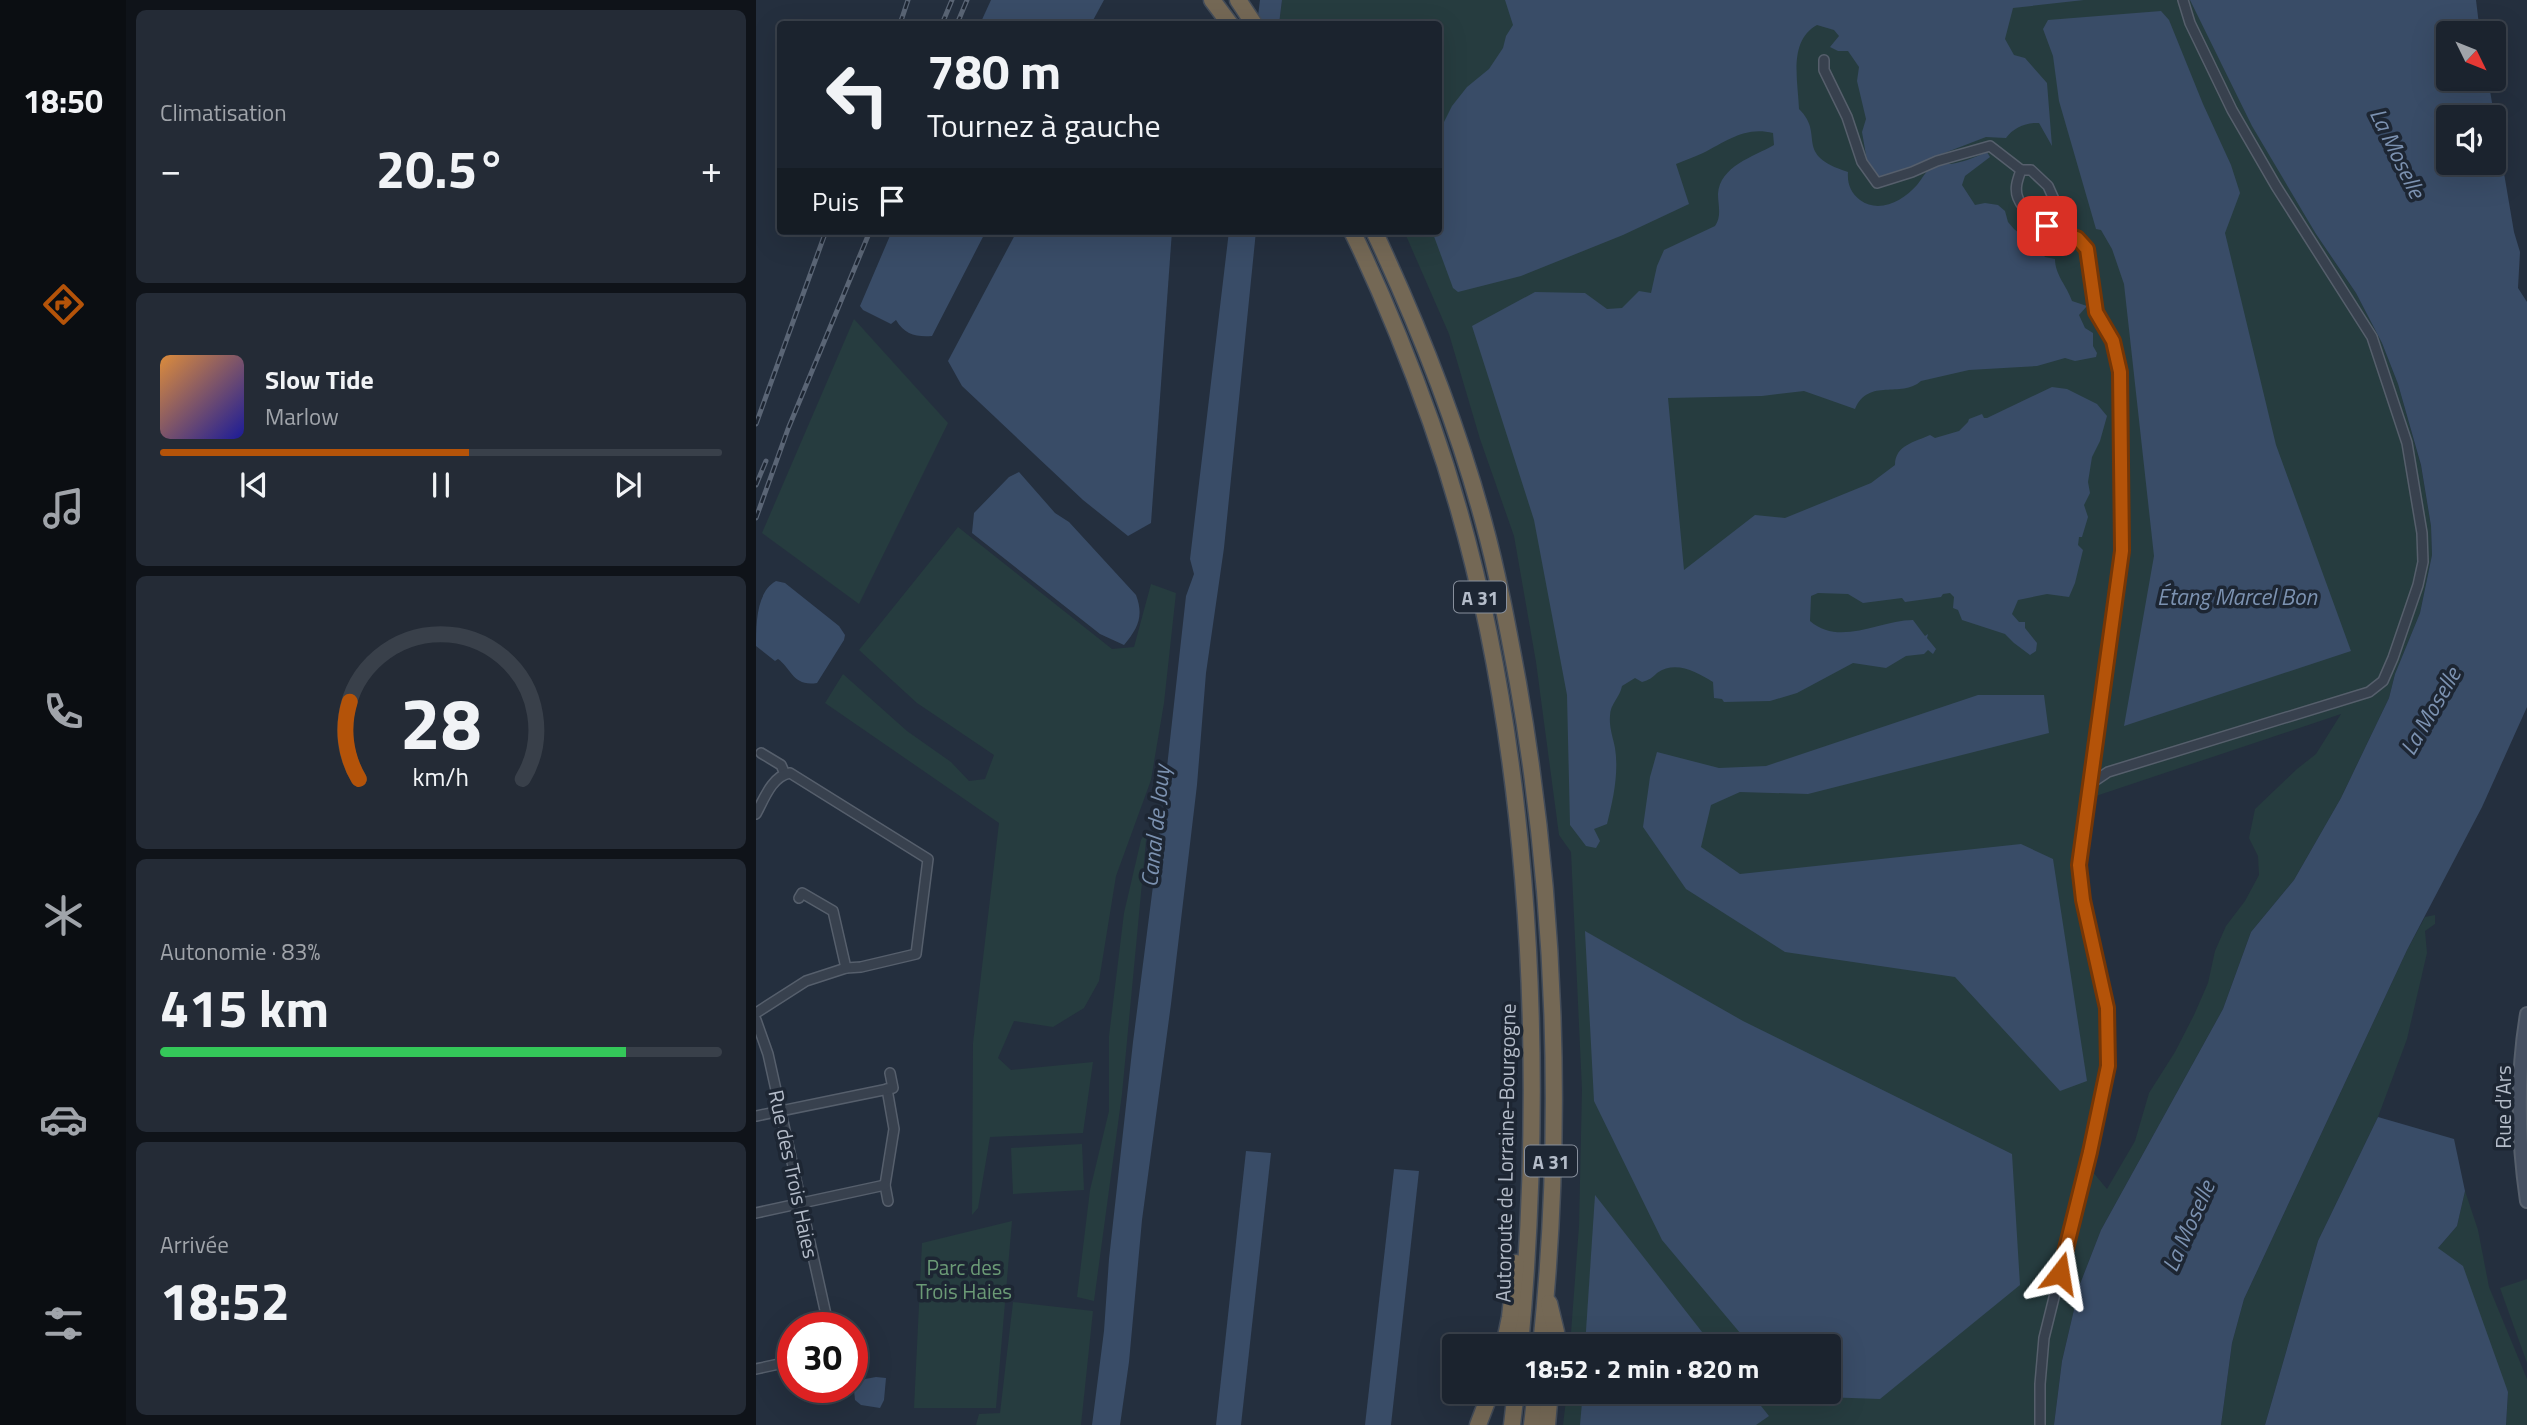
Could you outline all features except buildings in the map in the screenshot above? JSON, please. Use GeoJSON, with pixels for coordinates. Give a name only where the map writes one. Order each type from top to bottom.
{"type":"FeatureCollection","features":[{"type":"Feature","properties":{"kind":"highway"},"geometry":{"type":"LineString","coordinates":[[1212,0],[1228,21]]}},
{"type":"Feature","properties":{"kind":"highway"},"geometry":{"type":"LineString","coordinates":[[1240,2],[1252,21]]}},
{"type":"Feature","properties":{"kind":"highway","name":"Autoroute de Lorraine-Bourgogne"},"geometry":{"type":"LineString","coordinates":[[1354,235],[1407,356],[1432,423],[1462,525],[1496,674],[1518,829],[1530,1024],[1531,1146],[1521,1334]]}},
{"type":"Feature","properties":{"kind":"highway","name":"Autoroute de Lorraine-Bourgogne"},"geometry":{"type":"LineString","coordinates":[[1376,235],[1426,349],[1462,448],[1484,522],[1497,579],[1527,734],[1540,843],[1549,976],[1552,1151],[1542,1334]]}},
{"type":"Feature","properties":{"kind":"highway"},"geometry":{"type":"LineString","coordinates":[[1506,1334],[1531,1146]]}},
{"type":"Feature","properties":{"kind":"highway"},"geometry":{"type":"LineString","coordinates":[[1546,1290],[1556,1334]]}},
{"type":"Feature","properties":{"kind":"highway"},"geometry":{"type":"LineString","coordinates":[[1478,1425],[1486,1404]]}},
{"type":"Feature","properties":{"kind":"highway"},"geometry":{"type":"LineString","coordinates":[[1512,1425],[1514,1404]]}},
{"type":"Feature","properties":{"kind":"highway"},"geometry":{"type":"LineString","coordinates":[[1532,1425],[1534,1404]]}},
{"type":"Feature","properties":{"kind":"highway"},"geometry":{"type":"LineString","coordinates":[[1547,1425],[1549,1404]]}},
{"type":"Feature","properties":{"kind":"main road","name":"Rue d'Ars"},"geometry":{"type":"LineString","coordinates":[[2527,1014],[2521,1079],[2521,1141],[2527,1200]]}},
{"type":"Feature","properties":{"kind":"street"},"geometry":{"type":"LineString","coordinates":[[2090,784],[2108,772],[2370,692],[2383,681],[2393,658],[2423,562],[2422,533],[2407,443],[2372,337],[2276,187],[2232,110],[2190,23],[2183,0]]}},
{"type":"Feature","properties":{"kind":"street"},"geometry":{"type":"LineString","coordinates":[[1824,60],[1824,70],[1847,117],[1862,162],[1877,183],[1937,161],[1990,146],[2021,170],[2031,170],[2048,186],[2065,224],[2087,249],[2096,312],[2113,341],[2120,372],[2122,551],[2079,865],[2083,900],[2107,1008],[2108,1066],[2090,1152],[2044,1338],[2040,1425]]}},
{"type":"Feature","properties":{"kind":"street"},"geometry":{"type":"LineString","coordinates":[[2021,170],[2016,188],[2018,200],[2047,226],[2063,235],[2077,238]]}},
{"type":"Feature","properties":{"kind":"street"},"geometry":{"type":"LineString","coordinates":[[761,753],[781,765],[785,774]]}},
{"type":"Feature","properties":{"kind":"street"},"geometry":{"type":"LineString","coordinates":[[756,814],[775,781],[785,774],[796,775],[928,859],[916,954],[846,968],[806,981],[756,1013]]}},
{"type":"Feature","properties":{"kind":"street"},"geometry":{"type":"LineString","coordinates":[[799,898],[802,892],[833,911],[846,968]]}},
{"type":"Feature","properties":{"kind":"street","name":"Rue des Trois Haies"},"geometry":{"type":"LineString","coordinates":[[756,1020],[768,1054],[825,1312]]}},
{"type":"Feature","properties":{"kind":"street"},"geometry":{"type":"LineString","coordinates":[[756,1116],[893,1088],[890,1073]]}},
{"type":"Feature","properties":{"kind":"street"},"geometry":{"type":"LineString","coordinates":[[887,1089],[894,1129],[885,1185],[888,1201]]}},
{"type":"Feature","properties":{"kind":"street"},"geometry":{"type":"LineString","coordinates":[[756,1213],[885,1185]]}},
{"type":"Feature","properties":{"kind":"street"},"geometry":{"type":"LineString","coordinates":[[756,1369],[777,1364]]}},
{"type":"Feature","properties":{"kind":"green space"},"geometry":{"type":"Polygon","coordinates":[[[1282,0],[2190,0],[2316,234],[2356,293],[2382,343],[2398,384],[2421,466],[2431,526],[2432,555],[2420,613],[2395,674],[2389,698],[2341,798],[2294,880],[2251,932],[2223,1009],[2101,1230],[2080,1284],[2062,1361],[2054,1425],[1563,1425],[1565,1404],[1841,1404],[1841,1334],[1571,1334],[1579,1226],[1582,1090],[1571,852],[1559,835],[1536,662],[1514,536],[1480,439],[1449,334],[1406,235],[1442,235],[1442,21],[1279,21],[1282,0]],[[2341,714],[2087,799],[2079,865],[2107,1008],[2108,1066],[2087,1165],[2107,1189],[2135,1141],[2149,1093],[2194,1015],[2208,983],[2215,951],[2226,926],[2245,901],[2259,875],[2258,856],[2249,838],[2255,809],[2316,754],[2341,714]]]}},
{"type":"Feature","properties":{"kind":"green space"},"geometry":{"type":"Polygon","coordinates":[[[854,319],[948,423],[859,604],[762,533],[854,319]]]}},
{"type":"Feature","properties":{"kind":"green space"},"geometry":{"type":"Polygon","coordinates":[[[958,527],[1112,649],[1134,647],[1151,584],[1176,593],[1164,703],[1151,780],[1116,876],[1099,981],[1084,1008],[1053,1027],[1014,1021],[998,1058],[1011,1070],[1093,1062],[1083,1133],[990,1137],[978,1208],[972,1215],[973,1043],[999,823],[825,703],[843,674],[907,731],[951,762],[969,781],[985,779],[994,755],[917,703],[859,650],[958,527]]]}},
{"type":"Feature","properties":{"kind":"green space"},"geometry":{"type":"Polygon","coordinates":[[[1147,830],[1122,1094],[1094,1301],[1077,1297],[1090,1190],[1109,1111],[1109,1036],[1124,913],[1141,840],[1147,830]]]}},
{"type":"Feature","properties":{"kind":"green space"},"geometry":{"type":"Polygon","coordinates":[[[2435,915],[2435,924],[2425,931],[2427,953],[2407,1039],[2378,1117],[2318,1241],[2265,1425],[2221,1425],[2232,1343],[2244,1299],[2407,950],[2425,917],[2435,915]]]}},
{"type":"Feature","properties":{"kind":"green space"},"geometry":{"type":"Polygon","coordinates":[[[1082,1144],[1084,1190],[1013,1194],[1011,1148],[1082,1144]]]}},
{"type":"Feature","properties":{"kind":"green space"},"geometry":{"type":"Polygon","coordinates":[[[2465,1191],[2478,1230],[2489,1287],[2527,1379],[2527,1425],[2506,1425],[2508,1392],[2438,1248],[2457,1226],[2465,1191]]]}},
{"type":"Feature","properties":{"kind":"green space","name":"Parc des Trois Haies"},"geometry":{"type":"Polygon","coordinates":[[[1012,1221],[996,1408],[914,1408],[922,1243],[1012,1221]]]}},
{"type":"Feature","properties":{"kind":"green space"},"geometry":{"type":"Polygon","coordinates":[[[2527,1279],[2527,1363],[2500,1288],[2527,1279]]]}},
{"type":"Feature","properties":{"kind":"green space"},"geometry":{"type":"Polygon","coordinates":[[[1013,1302],[1093,1311],[1081,1425],[976,1425],[979,1414],[1000,1413],[1013,1302]]]}},
{"type":"Feature","properties":{"kind":"water"},"geometry":{"type":"Polygon","coordinates":[[[991,0],[1104,0],[1093,21],[981,21],[991,0]]]}},
{"type":"Feature","properties":{"kind":"water"},"geometry":{"type":"Polygon","coordinates":[[[1260,0],[1282,0],[1279,21],[1257,21],[1260,0]]]}},
{"type":"Feature","properties":{"kind":"water"},"geometry":{"type":"Polygon","coordinates":[[[1505,0],[2084,0],[2013,8],[2005,39],[2014,55],[2025,58],[2047,83],[2052,146],[2039,123],[2029,124],[2016,129],[2006,138],[1986,137],[1934,157],[1914,170],[1879,181],[1867,161],[1862,132],[1866,119],[1857,81],[1859,67],[1848,51],[1838,51],[1830,47],[1839,36],[1834,30],[1817,25],[1808,32],[1798,51],[1797,74],[1799,109],[1807,118],[1815,151],[1831,165],[1848,172],[1852,191],[1867,204],[1890,204],[1911,191],[1932,168],[1954,164],[1987,152],[1990,157],[1965,176],[1962,185],[1975,205],[1998,205],[2005,211],[2008,222],[2014,229],[2045,257],[2055,259],[2057,270],[2072,301],[2087,306],[2079,315],[2085,328],[2093,333],[2096,357],[2075,361],[2065,358],[2037,366],[1969,370],[1921,381],[1913,386],[1868,394],[1855,409],[1804,391],[1762,396],[1668,398],[1684,570],[1755,515],[1785,518],[1871,483],[1895,465],[1898,453],[1912,442],[1930,435],[1935,438],[1959,431],[1969,419],[1982,414],[1987,418],[2052,387],[2067,389],[2097,404],[2107,416],[2092,457],[2088,482],[2090,493],[2084,505],[2088,517],[2078,545],[2083,550],[2069,597],[2047,594],[2018,600],[2012,614],[2019,622],[2025,622],[2025,628],[2037,643],[2036,651],[2030,655],[2005,634],[1962,620],[1958,610],[1953,608],[1954,597],[1950,593],[1941,597],[1905,602],[1902,598],[1863,603],[1848,594],[1818,593],[1811,596],[1810,621],[1822,628],[1847,632],[1913,620],[1925,636],[1928,634],[1927,638],[1936,649],[1933,654],[1928,650],[1924,654],[1906,656],[1886,668],[1853,663],[1797,693],[1770,701],[1724,702],[1714,698],[1713,682],[1679,667],[1664,669],[1642,682],[1635,678],[1622,686],[1610,712],[1616,777],[1607,824],[1594,829],[1600,841],[1596,848],[1586,846],[1570,825],[1567,695],[1534,520],[1472,326],[1535,292],[1585,293],[1607,309],[1622,308],[1639,291],[1651,293],[1664,250],[1715,226],[1719,214],[1720,184],[1731,169],[1774,145],[1773,133],[1745,133],[1676,164],[1689,204],[1623,235],[1521,276],[1458,292],[1453,288],[1433,235],[1442,235],[1442,126],[1452,106],[1467,87],[1489,69],[1503,48],[1513,25],[1505,0]]]}},
{"type":"Feature","properties":{"kind":"water","name":"La Moselle"},"geometry":{"type":"Polygon","coordinates":[[[2190,0],[2476,0],[2479,21],[2436,21],[2436,91],[2490,91],[2492,105],[2436,105],[2436,175],[2504,175],[2520,252],[2518,288],[2527,302],[2527,707],[2482,807],[2407,950],[2244,1299],[2232,1343],[2221,1425],[2054,1425],[2062,1361],[2080,1284],[2101,1230],[2223,1009],[2251,932],[2294,880],[2341,798],[2389,698],[2395,674],[2420,613],[2432,555],[2431,526],[2421,465],[2398,384],[2382,343],[2356,293],[2316,234],[2252,126],[2190,0]]]}},
{"type":"Feature","properties":{"kind":"water","name":"Étang Marcel Bon"},"geometry":{"type":"Polygon","coordinates":[[[2161,11],[2169,20],[2231,165],[2240,193],[2225,233],[2276,445],[2351,651],[2124,726],[2154,556],[2124,284],[2112,249],[2101,230],[2096,229],[2059,101],[2053,56],[2043,29],[2048,20],[2161,11]]]}},
{"type":"Feature","properties":{"kind":"water"},"geometry":{"type":"Polygon","coordinates":[[[890,235],[984,235],[932,336],[911,334],[896,320],[891,324],[860,306],[890,235]]]}},
{"type":"Feature","properties":{"kind":"water"},"geometry":{"type":"Polygon","coordinates":[[[1015,235],[1172,235],[1151,523],[1128,536],[1083,500],[962,386],[948,361],[1015,235]]]}},
{"type":"Feature","properties":{"kind":"water"},"geometry":{"type":"Polygon","coordinates":[[[1229,235],[1256,235],[1224,548],[1206,673],[1197,785],[1142,1220],[1129,1362],[1120,1425],[1092,1425],[1133,1042],[1186,596],[1194,574],[1190,559],[1229,235]]]}},
{"type":"Feature","properties":{"kind":"water"},"geometry":{"type":"Polygon","coordinates":[[[1019,472],[1055,513],[1069,522],[1136,595],[1138,622],[1124,645],[1100,634],[972,533],[974,513],[1009,477],[1019,472]]]}},
{"type":"Feature","properties":{"kind":"water"},"geometry":{"type":"Polygon","coordinates":[[[776,581],[785,583],[839,626],[845,635],[817,683],[798,680],[778,659],[775,661],[756,646],[761,601],[769,586],[776,581]]]}},
{"type":"Feature","properties":{"kind":"water"},"geometry":{"type":"Polygon","coordinates":[[[1978,695],[2044,695],[2049,733],[1808,794],[1740,792],[1711,805],[1701,847],[1740,874],[2021,844],[2053,859],[2087,1081],[2060,1091],[1955,977],[1785,952],[1686,889],[1643,827],[1650,777],[1657,752],[1719,768],[1766,766],[1978,695]]]}},
{"type":"Feature","properties":{"kind":"water"},"geometry":{"type":"Polygon","coordinates":[[[1585,931],[1743,1021],[2012,1154],[2020,1285],[1880,1399],[1841,1398],[1841,1334],[1741,1334],[1662,1240],[1594,1101],[1585,931]]]}},
{"type":"Feature","properties":{"kind":"water"},"geometry":{"type":"Polygon","coordinates":[[[2378,1117],[2454,1139],[2465,1191],[2457,1226],[2438,1248],[2463,1266],[2508,1392],[2506,1425],[2265,1425],[2318,1241],[2378,1117]]]}},
{"type":"Feature","properties":{"kind":"water"},"geometry":{"type":"Polygon","coordinates":[[[1246,1151],[1271,1153],[1241,1425],[1216,1425],[1246,1151]]]}},
{"type":"Feature","properties":{"kind":"water"},"geometry":{"type":"Polygon","coordinates":[[[1394,1169],[1419,1171],[1391,1425],[1365,1425],[1394,1169]]]}},
{"type":"Feature","properties":{"kind":"water"},"geometry":{"type":"Polygon","coordinates":[[[1595,1195],[1704,1334],[1586,1334],[1595,1195]]]}},
{"type":"Feature","properties":{"kind":"water"},"geometry":{"type":"Polygon","coordinates":[[[868,1378],[886,1378],[884,1400],[880,1408],[859,1403],[868,1403],[868,1378]]]}},
{"type":"Feature","properties":{"kind":"water"},"geometry":{"type":"Polygon","coordinates":[[[1582,1404],[1759,1404],[1769,1416],[1756,1425],[1580,1425],[1582,1404]]]}},
{"type":"Feature","properties":{"kind":"railway"},"geometry":{"type":"LineString","coordinates":[[901,21],[908,0]]}},
{"type":"Feature","properties":{"kind":"railway"},"geometry":{"type":"LineString","coordinates":[[943,21],[952,0]]}},
{"type":"Feature","properties":{"kind":"railway"},"geometry":{"type":"LineString","coordinates":[[958,21],[967,0]]}},
{"type":"Feature","properties":{"kind":"railway"},"geometry":{"type":"LineString","coordinates":[[756,424],[825,235]]}},
{"type":"Feature","properties":{"kind":"railway"},"geometry":{"type":"LineString","coordinates":[[756,518],[788,429],[868,235]]}},
{"type":"Feature","properties":{"kind":"railway"},"geometry":{"type":"LineString","coordinates":[[756,485],[766,461]]}},
{"type":"Feature","properties":{"kind":"route"},"geometry":{"type":"LineString","coordinates":[[2047,226],[2063,235],[2077,238],[2087,249],[2096,312],[2113,341],[2120,372],[2122,479],[2122,551],[2079,865],[2083,900],[2107,1008],[2108,1066],[2060,1273]]}},
{"type":"Feature","properties":{"kind":"water label","name":"Canal de Jouy"},"geometry":{"type":"Point","coordinates":[1155,826]}}]}
